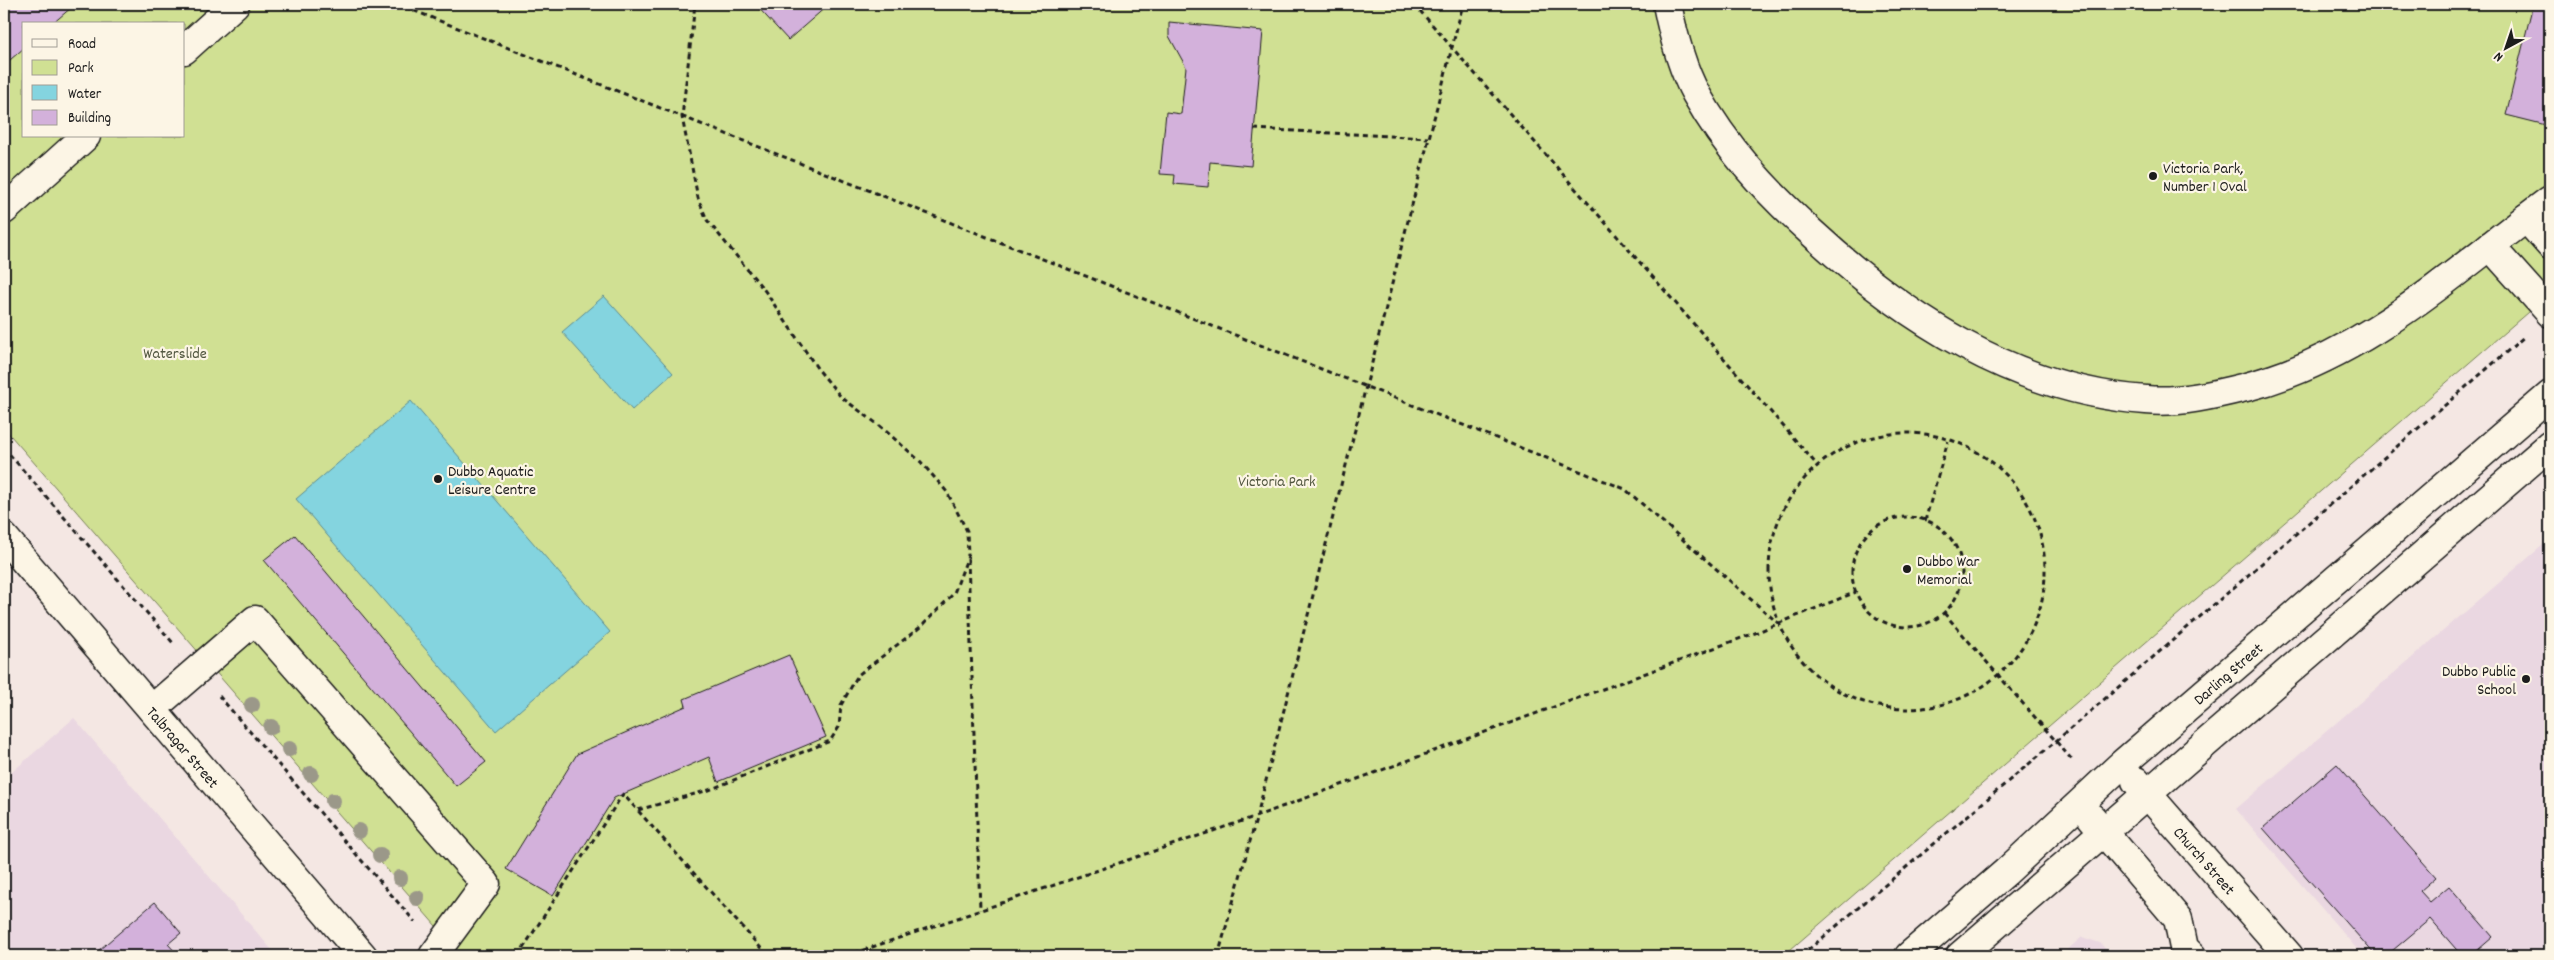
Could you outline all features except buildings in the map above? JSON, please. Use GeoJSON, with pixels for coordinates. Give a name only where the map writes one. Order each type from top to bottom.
{"type":"FeatureCollection","features":[{"type":"Feature","properties":{"kind":"street"},"geometry":{"type":"LineString","coordinates":[[185,49],[235,4]]}},
{"type":"Feature","properties":{"kind":"street"},"geometry":{"type":"LineString","coordinates":[[1667,4],[1674,39],[1695,92],[1724,140],[1761,185],[1845,263],[1900,305],[1946,335],[1998,362],[2051,382],[2099,394],[2148,401],[2197,398],[2248,387],[2299,371],[2347,348],[2440,286],[2550,200]]}},
{"type":"Feature","properties":{"kind":"street"},"geometry":{"type":"LineString","coordinates":[[4,210],[84,138]]}},
{"type":"Feature","properties":{"kind":"street"},"geometry":{"type":"LineString","coordinates":[[2526,218],[2550,244]]}},
{"type":"Feature","properties":{"kind":"street"},"geometry":{"type":"LineString","coordinates":[[2490,246],[2550,313]]}},
{"type":"Feature","properties":{"kind":"street","name":"Darling Street"},"geometry":{"type":"LineString","coordinates":[[1909,956],[2006,872],[2122,764],[2550,395]]}},
{"type":"Feature","properties":{"kind":"street"},"geometry":{"type":"LineString","coordinates":[[1960,956],[2550,445]]}},
{"type":"Feature","properties":{"kind":"street","name":"Talbragar Street"},"geometry":{"type":"LineString","coordinates":[[4,537],[364,956]]}},
{"type":"Feature","properties":{"kind":"street"},"geometry":{"type":"LineString","coordinates":[[152,710],[255,620],[486,884],[436,953]]}},
{"type":"Feature","properties":{"kind":"street","name":"Church Street"},"geometry":{"type":"LineString","coordinates":[[2122,764],[2289,956]]}},
{"type":"Feature","properties":{"kind":"street"},"geometry":{"type":"LineString","coordinates":[[2087,795],[2104,832],[2178,919],[2184,948],[2192,956]]}},
{"type":"Feature","properties":{"kind":"path"},"geometry":{"type":"LineString","coordinates":[[397,4],[1625,489],[1778,623],[1803,663],[1840,692],[1884,708],[1928,708],[1971,695],[2006,668],[2032,632],[2045,588],[2043,544],[2026,502],[1998,467],[1960,443],[1916,433],[1870,437],[1827,457],[1794,490],[1774,531],[1768,578],[1778,623]]}},
{"type":"Feature","properties":{"kind":"path"},"geometry":{"type":"LineString","coordinates":[[695,4],[682,117],[698,198],[707,220],[766,291],[817,368],[842,397],[880,426],[921,462],[947,492],[967,532],[980,910]]}},
{"type":"Feature","properties":{"kind":"path"},"geometry":{"type":"LineString","coordinates":[[1414,4],[1818,466]]}},
{"type":"Feature","properties":{"kind":"path"},"geometry":{"type":"LineString","coordinates":[[1218,956],[1257,816],[1463,4]]}},
{"type":"Feature","properties":{"kind":"path"},"geometry":{"type":"LineString","coordinates":[[1254,129],[1428,138]]}},
{"type":"Feature","properties":{"kind":"path"},"geometry":{"type":"LineString","coordinates":[[1801,956],[2056,741],[2528,334]]}},
{"type":"Feature","properties":{"kind":"path"},"geometry":{"type":"LineString","coordinates":[[1925,521],[1948,441]]}},
{"type":"Feature","properties":{"kind":"path"},"geometry":{"type":"LineString","coordinates":[[4,448],[197,671],[436,953]]}},
{"type":"Feature","properties":{"kind":"path"},"geometry":{"type":"LineString","coordinates":[[1899,517],[1918,517],[1925,521],[1936,525],[1951,538],[1960,554],[1963,573],[1960,592],[1950,609],[1934,621],[1916,627],[1898,627],[1882,621],[1868,612],[1852,581],[1852,563],[1858,547],[1868,533],[1882,522],[1899,517]]}},
{"type":"Feature","properties":{"kind":"path"},"geometry":{"type":"LineString","coordinates":[[638,810],[709,790],[830,741],[839,727],[841,705],[858,675],[922,625],[954,593],[968,556]]}},
{"type":"Feature","properties":{"kind":"path"},"geometry":{"type":"LineString","coordinates":[[846,956],[1257,816],[1778,623],[1856,592]]}},
{"type":"Feature","properties":{"kind":"path"},"geometry":{"type":"LineString","coordinates":[[1944,613],[2056,741],[2087,795]]}},
{"type":"Feature","properties":{"kind":"path"},"geometry":{"type":"LineString","coordinates":[[518,956],[623,794],[768,956]]}},
{"type":"Feature","properties":{"kind":"shaded area"},"geometry":{"type":"Polygon","coordinates":[[[2550,539],[2550,956],[2363,956],[2236,809],[2550,539]]]}},
{"type":"Feature","properties":{"kind":"shaded area"},"geometry":{"type":"Polygon","coordinates":[[[74,718],[277,956],[4,956],[4,779],[74,718]]]}},
{"type":"Feature","properties":{"kind":"shaded area"},"geometry":{"type":"Polygon","coordinates":[[[2082,937],[2100,943],[2112,956],[2060,956],[2082,937]]]}},
{"type":"Feature","properties":{"kind":"green space","name":"Victoria Park"},"geometry":{"type":"Polygon","coordinates":[[[4,4],[2550,4],[2550,293],[1783,956],[462,956],[4,428],[4,4]]]}},
{"type":"Feature","properties":{"kind":"water"},"geometry":{"type":"Polygon","coordinates":[[[604,296],[673,373],[632,410],[562,332],[604,296]]]}},
{"type":"Feature","properties":{"kind":"water"},"geometry":{"type":"Polygon","coordinates":[[[411,401],[610,632],[496,731],[296,499],[411,401]]]}},
{"type":"Feature","properties":{"kind":"place","name":"Victoria Park, Number 1 Oval"},"geometry":{"type":"Point","coordinates":[2153,176]}},
{"type":"Feature","properties":{"kind":"place","name":"Dubbo Aquatic Leisure Centre"},"geometry":{"type":"Point","coordinates":[438,479]}},
{"type":"Feature","properties":{"kind":"place","name":"Dubbo War Memorial"},"geometry":{"type":"Point","coordinates":[1907,569]}},
{"type":"Feature","properties":{"kind":"place","name":"Dubbo Public School"},"geometry":{"type":"Point","coordinates":[2526,679]}},
{"type":"Feature","properties":{"kind":"park label","name":"Waterslide"},"geometry":{"type":"Point","coordinates":[175,352]}}]}
